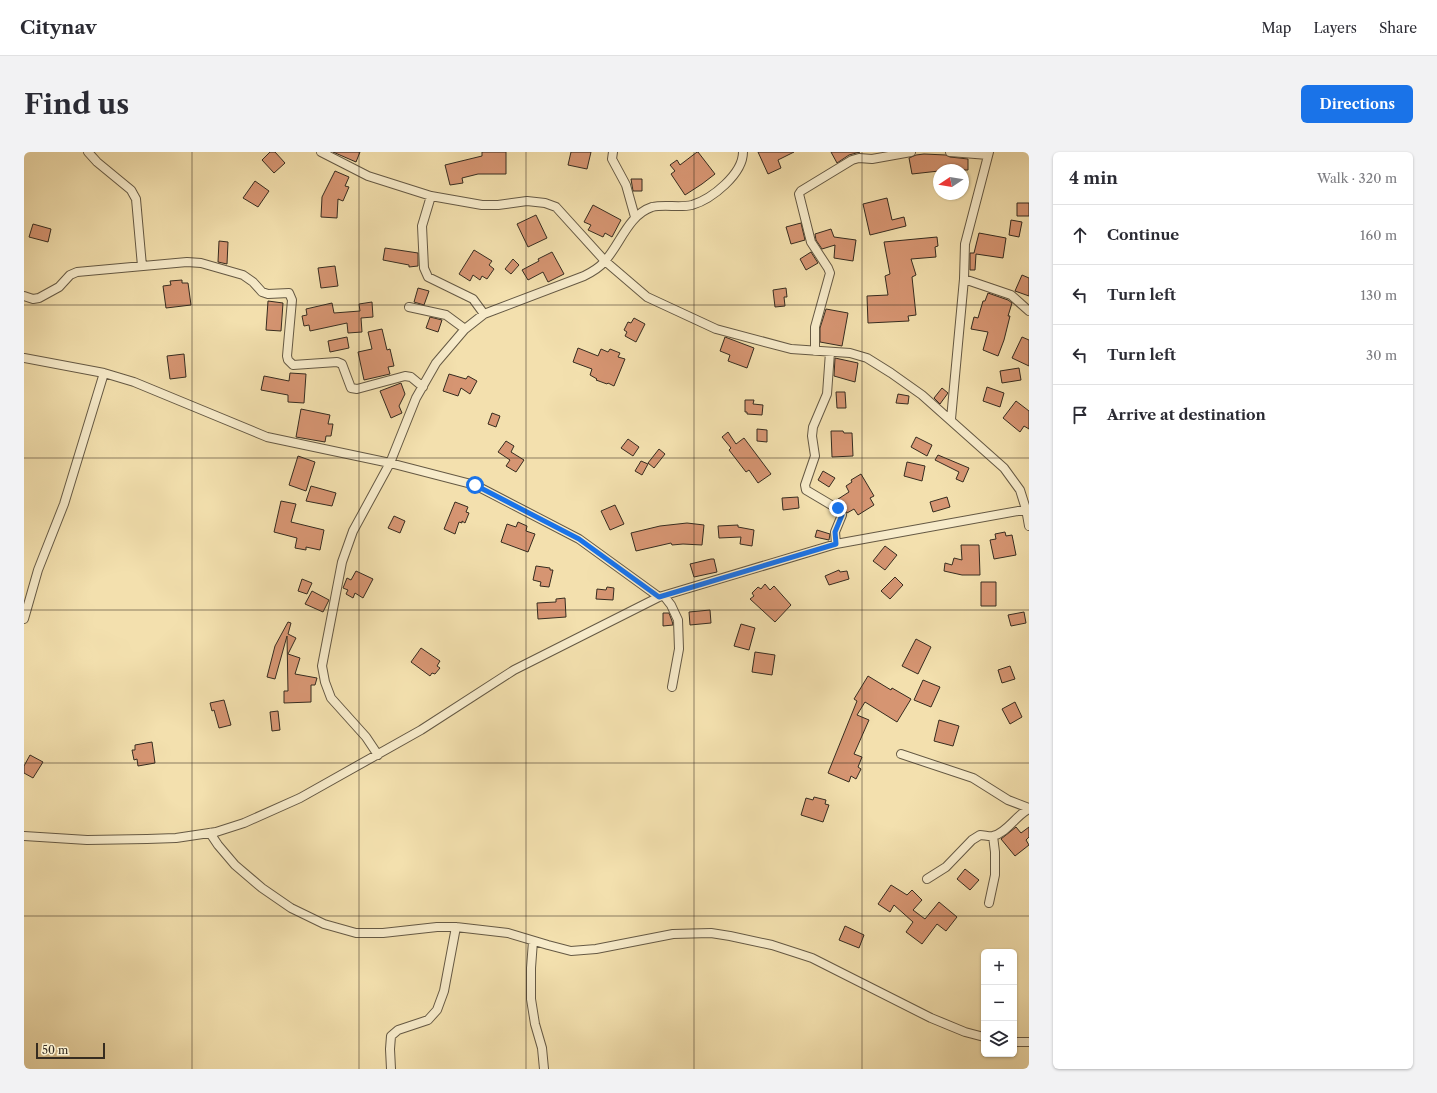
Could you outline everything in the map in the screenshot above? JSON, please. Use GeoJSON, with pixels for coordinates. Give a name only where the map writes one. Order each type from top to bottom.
{"type":"FeatureCollection","features":[{"type":"Feature","properties":{"kind":"street"},"geometry":{"type":"LineString","coordinates":[[88,152],[96,162],[131,190],[136,199],[142,266]]}},
{"type":"Feature","properties":{"kind":"street"},"geometry":{"type":"LineString","coordinates":[[321,152],[368,176],[431,196],[482,205],[498,205],[527,201],[545,203],[556,207],[606,261],[648,297],[716,329],[791,349],[850,353],[867,358],[922,395],[1004,468],[1020,490],[1028,509],[1029,526]]}},
{"type":"Feature","properties":{"kind":"street"},"geometry":{"type":"LineString","coordinates":[[613,152],[612,159],[626,186],[635,217]]}},
{"type":"Feature","properties":{"kind":"street"},"geometry":{"type":"LineString","coordinates":[[378,755],[366,737],[331,698],[325,682],[322,666],[342,562],[353,531],[390,462],[416,398],[436,364],[465,329],[484,314],[584,276],[598,268],[606,261],[635,217],[652,207],[691,205],[706,199],[722,188],[736,172],[743,156],[743,152]]}},
{"type":"Feature","properties":{"kind":"street"},"geometry":{"type":"LineString","coordinates":[[815,351],[815,327],[830,273],[811,242],[800,194],[801,191],[852,160],[859,158],[872,159],[911,152]]}},
{"type":"Feature","properties":{"kind":"street"},"geometry":{"type":"LineString","coordinates":[[950,152],[988,153],[965,244],[964,279],[950,420]]}},
{"type":"Feature","properties":{"kind":"street"},"geometry":{"type":"LineString","coordinates":[[431,196],[422,226],[424,268],[426,273],[428,277],[473,299],[484,314]]}},
{"type":"Feature","properties":{"kind":"street"},"geometry":{"type":"LineString","coordinates":[[24,296],[33,299],[39,298],[59,287],[70,275],[77,272],[187,262],[202,263],[243,275],[262,292],[268,294],[289,293],[292,300],[287,356],[288,360],[293,364],[337,362],[342,364],[351,388],[357,389],[405,376],[411,377],[423,387]]}},
{"type":"Feature","properties":{"kind":"street"},"geometry":{"type":"LineString","coordinates":[[964,279],[1011,296],[1029,311]]}},
{"type":"Feature","properties":{"kind":"street"},"geometry":{"type":"LineString","coordinates":[[409,307],[446,315],[465,329]]}},
{"type":"Feature","properties":{"kind":"street"},"geometry":{"type":"LineString","coordinates":[[830,352],[828,394],[813,427],[812,436],[816,456],[805,485],[806,490],[838,508],[842,515],[835,532],[836,544]]}},
{"type":"Feature","properties":{"kind":"street"},"geometry":{"type":"LineString","coordinates":[[24,358],[104,373],[134,382],[267,437],[390,462],[475,485],[579,539],[662,597],[671,606],[678,620],[679,649],[672,688]]}},
{"type":"Feature","properties":{"kind":"street"},"geometry":{"type":"LineString","coordinates":[[24,619],[38,570],[64,504],[104,373]]}},
{"type":"Feature","properties":{"kind":"street"},"geometry":{"type":"LineString","coordinates":[[24,836],[87,840],[176,838],[210,833],[244,823],[300,798],[378,755],[421,730],[514,670],[662,597],[836,544],[1028,509]]}},
{"type":"Feature","properties":{"kind":"street"},"geometry":{"type":"LineString","coordinates":[[901,754],[973,778],[1008,800],[1029,809]]}},
{"type":"Feature","properties":{"kind":"street"},"geometry":{"type":"LineString","coordinates":[[927,879],[946,867],[972,840],[980,835],[993,836],[1007,828],[1022,812],[1029,809]]}},
{"type":"Feature","properties":{"kind":"street"},"geometry":{"type":"LineString","coordinates":[[210,833],[218,845],[235,864],[262,888],[291,908],[324,924],[356,934],[384,933],[437,927],[456,927],[508,933],[533,941],[571,950],[596,948],[673,934],[711,933],[730,936],[772,945],[812,958],[931,1018],[965,1032],[981,1036]]}},
{"type":"Feature","properties":{"kind":"street"},"geometry":{"type":"LineString","coordinates":[[989,903],[995,875],[993,836]]}},
{"type":"Feature","properties":{"kind":"street"},"geometry":{"type":"LineString","coordinates":[[390,1069],[391,1036],[398,1030],[428,1020],[437,1010],[444,992],[456,927]]}},
{"type":"Feature","properties":{"kind":"street"},"geometry":{"type":"LineString","coordinates":[[533,941],[531,999],[535,1024],[542,1048],[544,1069]]}},
{"type":"Feature","properties":{"kind":"street"},"geometry":{"type":"LineString","coordinates":[[1017,1042],[1029,1042]]}},
{"type":"Feature","properties":{"kind":"building"},"geometry":{"type":"Polygon","coordinates":[[[270,152],[275,152],[285,163],[274,173],[262,160],[270,152]]]}},
{"type":"Feature","properties":{"kind":"building"},"geometry":{"type":"Polygon","coordinates":[[[333,152],[360,152],[356,162],[333,152]]]}},
{"type":"Feature","properties":{"kind":"building"},"geometry":{"type":"Polygon","coordinates":[[[482,152],[506,152],[506,174],[478,174],[462,178],[463,183],[450,185],[445,165],[482,156],[482,152]]]}},
{"type":"Feature","properties":{"kind":"building"},"geometry":{"type":"Polygon","coordinates":[[[571,152],[591,152],[587,169],[568,165],[571,152]]]}},
{"type":"Feature","properties":{"kind":"building"},"geometry":{"type":"Polygon","coordinates":[[[697,152],[715,174],[685,195],[671,174],[675,171],[670,165],[677,160],[680,165],[697,152]]]}},
{"type":"Feature","properties":{"kind":"building"},"geometry":{"type":"Polygon","coordinates":[[[758,152],[794,152],[778,160],[781,168],[768,174],[758,152]]]}},
{"type":"Feature","properties":{"kind":"building"},"geometry":{"type":"Polygon","coordinates":[[[831,152],[860,152],[849,155],[837,163],[831,152]]]}},
{"type":"Feature","properties":{"kind":"building"},"geometry":{"type":"Polygon","coordinates":[[[916,155],[946,155],[950,157],[968,159],[968,164],[933,164],[933,172],[912,174],[909,158],[916,155]]]}},
{"type":"Feature","properties":{"kind":"building"},"geometry":{"type":"Polygon","coordinates":[[[335,171],[349,177],[345,186],[349,187],[343,201],[338,199],[337,218],[321,217],[322,197],[335,171]]]}},
{"type":"Feature","properties":{"kind":"building"},"geometry":{"type":"Polygon","coordinates":[[[631,179],[642,179],[642,191],[633,191],[631,179]]]}},
{"type":"Feature","properties":{"kind":"building"},"geometry":{"type":"Polygon","coordinates":[[[255,181],[269,191],[258,207],[243,198],[255,181]]]}},
{"type":"Feature","properties":{"kind":"building"},"geometry":{"type":"Polygon","coordinates":[[[887,198],[892,220],[904,217],[906,226],[870,235],[863,204],[887,198]]]}},
{"type":"Feature","properties":{"kind":"building"},"geometry":{"type":"Polygon","coordinates":[[[1017,203],[1029,203],[1029,216],[1017,216],[1017,203]]]}},
{"type":"Feature","properties":{"kind":"building"},"geometry":{"type":"Polygon","coordinates":[[[593,205],[621,220],[612,237],[605,233],[603,237],[588,230],[591,225],[584,222],[593,205]]]}},
{"type":"Feature","properties":{"kind":"building"},"geometry":{"type":"Polygon","coordinates":[[[536,215],[547,238],[528,247],[517,224],[536,215]]]}},
{"type":"Feature","properties":{"kind":"building"},"geometry":{"type":"Polygon","coordinates":[[[1011,220],[1022,222],[1019,237],[1009,235],[1011,220]]]}},
{"type":"Feature","properties":{"kind":"building"},"geometry":{"type":"Polygon","coordinates":[[[801,223],[805,240],[791,244],[786,227],[801,223]]]}},
{"type":"Feature","properties":{"kind":"building"},"geometry":{"type":"Polygon","coordinates":[[[33,224],[51,229],[48,242],[29,237],[33,224]]]}},
{"type":"Feature","properties":{"kind":"building"},"geometry":{"type":"Polygon","coordinates":[[[831,229],[834,237],[856,240],[853,261],[834,258],[835,245],[822,249],[816,240],[815,234],[831,229]]]}},
{"type":"Feature","properties":{"kind":"building"},"geometry":{"type":"Polygon","coordinates":[[[979,233],[1006,238],[1003,258],[976,254],[975,270],[970,270],[970,253],[974,253],[979,233]]]}},
{"type":"Feature","properties":{"kind":"building"},"geometry":{"type":"Polygon","coordinates":[[[937,237],[938,246],[935,247],[936,257],[911,259],[916,275],[912,277],[916,315],[908,316],[909,321],[868,323],[867,296],[888,295],[885,276],[890,274],[884,242],[937,237]]]}},
{"type":"Feature","properties":{"kind":"building"},"geometry":{"type":"Polygon","coordinates":[[[219,241],[228,242],[227,264],[218,262],[219,241]]]}},
{"type":"Feature","properties":{"kind":"building"},"geometry":{"type":"Polygon","coordinates":[[[385,248],[418,253],[418,266],[409,267],[409,265],[383,260],[385,248]]]}},
{"type":"Feature","properties":{"kind":"building"},"geometry":{"type":"Polygon","coordinates":[[[474,250],[492,261],[489,265],[494,269],[487,279],[482,276],[480,280],[473,275],[470,281],[459,274],[474,250]]]}},
{"type":"Feature","properties":{"kind":"building"},"geometry":{"type":"Polygon","coordinates":[[[552,252],[564,274],[548,282],[543,272],[528,280],[522,270],[539,261],[538,259],[552,252]]]}},
{"type":"Feature","properties":{"kind":"building"},"geometry":{"type":"Polygon","coordinates":[[[811,252],[818,263],[806,270],[800,259],[811,252]]]}},
{"type":"Feature","properties":{"kind":"building"},"geometry":{"type":"Polygon","coordinates":[[[513,259],[519,265],[511,274],[505,269],[513,259]]]}},
{"type":"Feature","properties":{"kind":"building"},"geometry":{"type":"Polygon","coordinates":[[[335,266],[338,286],[321,288],[318,268],[335,266]]]}},
{"type":"Feature","properties":{"kind":"building"},"geometry":{"type":"Polygon","coordinates":[[[1022,275],[1029,278],[1029,296],[1015,291],[1022,275]]]}},
{"type":"Feature","properties":{"kind":"building"},"geometry":{"type":"Polygon","coordinates":[[[182,280],[182,283],[188,283],[191,305],[166,308],[163,286],[171,285],[170,281],[182,280]]]}},
{"type":"Feature","properties":{"kind":"building"},"geometry":{"type":"Polygon","coordinates":[[[418,288],[429,291],[424,305],[414,302],[418,288]]]}},
{"type":"Feature","properties":{"kind":"building"},"geometry":{"type":"Polygon","coordinates":[[[786,288],[787,297],[784,297],[785,306],[775,307],[773,290],[786,288]]]}},
{"type":"Feature","properties":{"kind":"building"},"geometry":{"type":"Polygon","coordinates":[[[988,293],[1008,300],[1012,303],[1004,340],[998,356],[983,350],[988,332],[971,329],[974,317],[978,318],[983,301],[985,301],[988,293]]]}},
{"type":"Feature","properties":{"kind":"building"},"geometry":{"type":"Polygon","coordinates":[[[268,301],[283,303],[281,331],[266,330],[268,301]]]}},
{"type":"Feature","properties":{"kind":"building"},"geometry":{"type":"Polygon","coordinates":[[[372,302],[373,317],[361,318],[362,332],[348,333],[347,323],[310,331],[309,325],[304,326],[302,316],[307,315],[306,309],[332,303],[334,313],[360,311],[359,304],[372,302]]]}},
{"type":"Feature","properties":{"kind":"building"},"geometry":{"type":"Polygon","coordinates":[[[826,309],[848,313],[842,346],[820,342],[820,328],[826,309]]]}},
{"type":"Feature","properties":{"kind":"building"},"geometry":{"type":"Polygon","coordinates":[[[430,317],[442,320],[438,332],[426,328],[430,317]]]}},
{"type":"Feature","properties":{"kind":"building"},"geometry":{"type":"Polygon","coordinates":[[[634,318],[645,324],[636,342],[625,336],[627,332],[624,330],[628,322],[631,323],[634,318]]]}},
{"type":"Feature","properties":{"kind":"building"},"geometry":{"type":"Polygon","coordinates":[[[382,329],[387,350],[390,349],[394,366],[388,367],[390,374],[364,380],[358,352],[372,349],[368,332],[382,329]]]}},
{"type":"Feature","properties":{"kind":"building"},"geometry":{"type":"Polygon","coordinates":[[[347,337],[349,348],[330,352],[328,341],[347,337]]]}},
{"type":"Feature","properties":{"kind":"building"},"geometry":{"type":"Polygon","coordinates":[[[725,337],[754,348],[747,368],[728,361],[730,355],[720,351],[725,337]]]}},
{"type":"Feature","properties":{"kind":"building"},"geometry":{"type":"Polygon","coordinates":[[[1022,337],[1029,340],[1029,366],[1012,358],[1022,337]]]}},
{"type":"Feature","properties":{"kind":"building"},"geometry":{"type":"Polygon","coordinates":[[[578,348],[598,356],[601,349],[608,352],[610,349],[620,353],[618,357],[625,359],[614,386],[596,380],[597,379],[590,375],[592,369],[573,362],[578,348]]]}},
{"type":"Feature","properties":{"kind":"building"},"geometry":{"type":"Polygon","coordinates":[[[184,354],[186,377],[170,379],[167,356],[184,354]]]}},
{"type":"Feature","properties":{"kind":"building"},"geometry":{"type":"Polygon","coordinates":[[[835,358],[858,363],[855,382],[834,376],[835,358]]]}},
{"type":"Feature","properties":{"kind":"building"},"geometry":{"type":"Polygon","coordinates":[[[1019,368],[1021,380],[1002,383],[1000,371],[1019,368]]]}},
{"type":"Feature","properties":{"kind":"building"},"geometry":{"type":"Polygon","coordinates":[[[290,373],[306,374],[304,403],[288,402],[288,395],[261,390],[264,376],[289,381],[290,373]]]}},
{"type":"Feature","properties":{"kind":"building"},"geometry":{"type":"Polygon","coordinates":[[[449,374],[466,379],[468,376],[477,381],[470,394],[461,388],[458,396],[443,391],[449,374]]]}},
{"type":"Feature","properties":{"kind":"building"},"geometry":{"type":"Polygon","coordinates":[[[401,383],[405,394],[399,406],[402,413],[391,418],[380,391],[401,383]]]}},
{"type":"Feature","properties":{"kind":"building"},"geometry":{"type":"Polygon","coordinates":[[[987,387],[1004,393],[1000,407],[983,401],[987,387]]]}},
{"type":"Feature","properties":{"kind":"building"},"geometry":{"type":"Polygon","coordinates":[[[942,388],[948,393],[940,404],[934,398],[942,388]]]}},
{"type":"Feature","properties":{"kind":"building"},"geometry":{"type":"Polygon","coordinates":[[[836,392],[845,392],[846,408],[837,408],[836,392]]]}},
{"type":"Feature","properties":{"kind":"building"},"geometry":{"type":"Polygon","coordinates":[[[898,394],[909,396],[908,404],[896,403],[898,394]]]}},
{"type":"Feature","properties":{"kind":"building"},"geometry":{"type":"Polygon","coordinates":[[[745,400],[754,400],[753,404],[763,405],[762,415],[747,414],[747,412],[745,412],[745,400]]]}},
{"type":"Feature","properties":{"kind":"building"},"geometry":{"type":"Polygon","coordinates":[[[1016,401],[1029,411],[1029,429],[1024,426],[1020,432],[1003,418],[1016,401]]]}},
{"type":"Feature","properties":{"kind":"building"},"geometry":{"type":"Polygon","coordinates":[[[301,409],[330,415],[328,424],[333,424],[331,436],[326,436],[325,442],[296,437],[301,409]]]}},
{"type":"Feature","properties":{"kind":"building"},"geometry":{"type":"Polygon","coordinates":[[[492,413],[500,416],[496,427],[488,424],[492,413]]]}},
{"type":"Feature","properties":{"kind":"building"},"geometry":{"type":"Polygon","coordinates":[[[757,429],[767,430],[767,442],[757,441],[757,429]]]}},
{"type":"Feature","properties":{"kind":"building"},"geometry":{"type":"Polygon","coordinates":[[[831,431],[852,433],[853,456],[832,457],[831,431]]]}},
{"type":"Feature","properties":{"kind":"building"},"geometry":{"type":"Polygon","coordinates":[[[728,432],[736,444],[744,438],[771,474],[758,483],[749,470],[746,472],[729,450],[731,448],[722,437],[728,432]]]}},
{"type":"Feature","properties":{"kind":"building"},"geometry":{"type":"Polygon","coordinates":[[[916,437],[932,445],[927,456],[911,447],[916,437]]]}},
{"type":"Feature","properties":{"kind":"building"},"geometry":{"type":"Polygon","coordinates":[[[628,439],[639,447],[633,456],[621,448],[628,439]]]}},
{"type":"Feature","properties":{"kind":"building"},"geometry":{"type":"Polygon","coordinates":[[[506,441],[514,446],[511,452],[524,460],[516,472],[506,466],[510,460],[498,452],[506,441]]]}},
{"type":"Feature","properties":{"kind":"building"},"geometry":{"type":"Polygon","coordinates":[[[659,449],[665,454],[654,468],[648,463],[659,449]]]}},
{"type":"Feature","properties":{"kind":"building"},"geometry":{"type":"Polygon","coordinates":[[[938,455],[969,468],[963,482],[956,479],[959,472],[935,460],[938,455]]]}},
{"type":"Feature","properties":{"kind":"building"},"geometry":{"type":"Polygon","coordinates":[[[298,456],[315,462],[306,491],[289,485],[298,456]]]}},
{"type":"Feature","properties":{"kind":"building"},"geometry":{"type":"Polygon","coordinates":[[[641,461],[648,464],[642,475],[635,471],[641,461]]]}},
{"type":"Feature","properties":{"kind":"building"},"geometry":{"type":"Polygon","coordinates":[[[907,462],[925,466],[922,481],[904,476],[907,462]]]}},
{"type":"Feature","properties":{"kind":"building"},"geometry":{"type":"Polygon","coordinates":[[[823,471],[835,478],[829,487],[818,480],[823,471]]]}},
{"type":"Feature","properties":{"kind":"building"},"geometry":{"type":"Polygon","coordinates":[[[861,474],[874,496],[870,498],[874,505],[858,515],[854,509],[847,513],[842,506],[835,501],[849,492],[846,486],[852,482],[851,480],[861,474]]]}},
{"type":"Feature","properties":{"kind":"building"},"geometry":{"type":"Polygon","coordinates":[[[311,486],[336,493],[332,506],[306,501],[311,486]]]}},
{"type":"Feature","properties":{"kind":"building"},"geometry":{"type":"Polygon","coordinates":[[[798,497],[799,508],[783,510],[782,498],[798,497]]]}},
{"type":"Feature","properties":{"kind":"building"},"geometry":{"type":"Polygon","coordinates":[[[947,497],[950,507],[933,512],[930,502],[947,497]]]}},
{"type":"Feature","properties":{"kind":"building"},"geometry":{"type":"Polygon","coordinates":[[[281,501],[296,504],[291,522],[324,530],[320,550],[306,547],[306,550],[295,548],[297,538],[274,532],[281,501]]]}},
{"type":"Feature","properties":{"kind":"building"},"geometry":{"type":"Polygon","coordinates":[[[455,502],[468,507],[466,512],[469,513],[465,523],[462,521],[462,523],[459,522],[455,534],[444,529],[455,502]]]}},
{"type":"Feature","properties":{"kind":"building"},"geometry":{"type":"Polygon","coordinates":[[[615,505],[624,524],[610,530],[601,511],[615,505]]]}},
{"type":"Feature","properties":{"kind":"building"},"geometry":{"type":"Polygon","coordinates":[[[394,516],[405,521],[400,533],[388,528],[394,516]]]}},
{"type":"Feature","properties":{"kind":"building"},"geometry":{"type":"Polygon","coordinates":[[[518,522],[527,526],[526,531],[535,534],[528,552],[501,542],[507,524],[516,527],[518,522]]]}},
{"type":"Feature","properties":{"kind":"building"},"geometry":{"type":"Polygon","coordinates":[[[687,523],[704,525],[702,545],[672,545],[671,543],[636,551],[631,533],[660,526],[687,523]]]}},
{"type":"Feature","properties":{"kind":"building"},"geometry":{"type":"Polygon","coordinates":[[[738,525],[738,527],[754,530],[752,546],[740,544],[741,537],[719,538],[718,526],[738,525]]]}},
{"type":"Feature","properties":{"kind":"building"},"geometry":{"type":"Polygon","coordinates":[[[817,530],[830,534],[829,540],[815,537],[817,530]]]}},
{"type":"Feature","properties":{"kind":"building"},"geometry":{"type":"Polygon","coordinates":[[[1005,532],[1006,536],[1012,535],[1016,555],[994,559],[990,540],[996,539],[995,534],[1005,532]]]}},
{"type":"Feature","properties":{"kind":"building"},"geometry":{"type":"Polygon","coordinates":[[[961,545],[979,545],[980,575],[962,575],[944,571],[945,563],[952,565],[954,558],[962,560],[961,545]]]}},
{"type":"Feature","properties":{"kind":"building"},"geometry":{"type":"Polygon","coordinates":[[[885,546],[897,555],[885,570],[873,561],[885,546]]]}},
{"type":"Feature","properties":{"kind":"building"},"geometry":{"type":"Polygon","coordinates":[[[714,559],[717,572],[694,577],[690,564],[714,559]]]}},
{"type":"Feature","properties":{"kind":"building"},"geometry":{"type":"Polygon","coordinates":[[[536,566],[550,568],[550,570],[553,570],[549,587],[540,586],[541,582],[533,580],[536,566]]]}},
{"type":"Feature","properties":{"kind":"building"},"geometry":{"type":"Polygon","coordinates":[[[839,570],[840,572],[847,571],[849,579],[829,585],[825,576],[839,570]]]}},
{"type":"Feature","properties":{"kind":"building"},"geometry":{"type":"Polygon","coordinates":[[[356,571],[373,579],[363,598],[355,593],[353,598],[346,594],[348,590],[343,588],[347,578],[351,580],[356,571]]]}},
{"type":"Feature","properties":{"kind":"building"},"geometry":{"type":"Polygon","coordinates":[[[895,577],[903,585],[890,599],[881,591],[895,577]]]}},
{"type":"Feature","properties":{"kind":"building"},"geometry":{"type":"Polygon","coordinates":[[[302,579],[312,583],[307,594],[298,591],[302,579]]]}},
{"type":"Feature","properties":{"kind":"building"},"geometry":{"type":"Polygon","coordinates":[[[981,582],[996,582],[996,606],[981,606],[981,582]]]}},
{"type":"Feature","properties":{"kind":"building"},"geometry":{"type":"Polygon","coordinates":[[[765,584],[770,590],[774,586],[791,605],[775,622],[750,599],[754,596],[752,593],[758,587],[761,589],[765,584]]]}},
{"type":"Feature","properties":{"kind":"building"},"geometry":{"type":"Polygon","coordinates":[[[607,587],[614,588],[613,600],[596,599],[597,589],[606,590],[607,587]]]}},
{"type":"Feature","properties":{"kind":"building"},"geometry":{"type":"Polygon","coordinates":[[[312,591],[329,600],[323,612],[305,604],[312,591]]]}},
{"type":"Feature","properties":{"kind":"building"},"geometry":{"type":"Polygon","coordinates":[[[565,598],[566,617],[538,619],[537,603],[556,602],[556,599],[565,598]]]}},
{"type":"Feature","properties":{"kind":"building"},"geometry":{"type":"Polygon","coordinates":[[[710,610],[711,623],[690,625],[689,612],[710,610]]]}},
{"type":"Feature","properties":{"kind":"building"},"geometry":{"type":"Polygon","coordinates":[[[1024,612],[1026,623],[1011,626],[1008,615],[1024,612]]]}},
{"type":"Feature","properties":{"kind":"building"},"geometry":{"type":"Polygon","coordinates":[[[663,613],[669,613],[673,625],[663,626],[663,613]]]}},
{"type":"Feature","properties":{"kind":"building"},"geometry":{"type":"Polygon","coordinates":[[[288,622],[291,623],[288,634],[296,638],[288,654],[300,658],[295,674],[317,678],[315,685],[311,685],[311,702],[284,703],[284,691],[288,691],[287,636],[275,679],[267,677],[275,646],[288,622]]]}},
{"type":"Feature","properties":{"kind":"building"},"geometry":{"type":"Polygon","coordinates":[[[741,624],[755,628],[749,650],[734,646],[741,624]]]}},
{"type":"Feature","properties":{"kind":"building"},"geometry":{"type":"Polygon","coordinates":[[[916,639],[931,647],[918,674],[902,666],[916,639]]]}},
{"type":"Feature","properties":{"kind":"building"},"geometry":{"type":"Polygon","coordinates":[[[421,648],[440,661],[437,666],[440,668],[435,674],[432,673],[430,676],[411,662],[421,648]]]}},
{"type":"Feature","properties":{"kind":"building"},"geometry":{"type":"Polygon","coordinates":[[[755,652],[775,655],[772,675],[752,672],[755,652]]]}},
{"type":"Feature","properties":{"kind":"building"},"geometry":{"type":"Polygon","coordinates":[[[1010,666],[1015,679],[1002,683],[998,670],[1010,666]]]}},
{"type":"Feature","properties":{"kind":"building"},"geometry":{"type":"Polygon","coordinates":[[[868,676],[891,690],[892,688],[911,699],[897,722],[865,702],[857,715],[869,720],[854,754],[862,757],[858,767],[861,769],[856,779],[851,776],[849,782],[828,773],[857,701],[854,699],[868,676]]]}},
{"type":"Feature","properties":{"kind":"building"},"geometry":{"type":"Polygon","coordinates":[[[923,680],[940,687],[931,707],[914,700],[923,680]]]}},
{"type":"Feature","properties":{"kind":"building"},"geometry":{"type":"Polygon","coordinates":[[[224,700],[231,725],[219,728],[214,710],[212,711],[210,703],[224,700]]]}},
{"type":"Feature","properties":{"kind":"building"},"geometry":{"type":"Polygon","coordinates":[[[1015,702],[1022,717],[1010,724],[1002,709],[1015,702]]]}},
{"type":"Feature","properties":{"kind":"building"},"geometry":{"type":"Polygon","coordinates":[[[278,711],[280,730],[272,731],[270,712],[278,711]]]}},
{"type":"Feature","properties":{"kind":"building"},"geometry":{"type":"Polygon","coordinates":[[[939,720],[959,726],[953,746],[934,741],[939,720]]]}},
{"type":"Feature","properties":{"kind":"building"},"geometry":{"type":"Polygon","coordinates":[[[152,742],[155,763],[138,766],[137,759],[134,760],[132,750],[135,750],[135,745],[152,742]]]}},
{"type":"Feature","properties":{"kind":"building"},"geometry":{"type":"Polygon","coordinates":[[[30,755],[43,762],[33,778],[24,773],[24,766],[30,755]]]}},
{"type":"Feature","properties":{"kind":"building"},"geometry":{"type":"Polygon","coordinates":[[[814,797],[826,800],[825,804],[829,805],[823,822],[801,815],[806,798],[813,800],[814,797]]]}},
{"type":"Feature","properties":{"kind":"building"},"geometry":{"type":"Polygon","coordinates":[[[1016,827],[1021,833],[1029,827],[1029,837],[1026,840],[1029,845],[1015,856],[1001,839],[1016,827]]]}},
{"type":"Feature","properties":{"kind":"building"},"geometry":{"type":"Polygon","coordinates":[[[965,869],[979,880],[970,890],[957,879],[965,869]]]}},
{"type":"Feature","properties":{"kind":"building"},"geometry":{"type":"Polygon","coordinates":[[[891,885],[907,895],[912,890],[922,900],[913,910],[925,919],[939,902],[957,917],[946,931],[937,924],[922,944],[906,932],[913,922],[894,905],[890,912],[878,904],[891,885]]]}},
{"type":"Feature","properties":{"kind":"building"},"geometry":{"type":"Polygon","coordinates":[[[845,926],[864,935],[859,948],[839,940],[845,926]]]}},
{"type":"Feature","properties":{"kind":"route"},"geometry":{"type":"LineString","coordinates":[[475,485],[579,539],[659,597],[836,544],[835,532],[842,515],[838,508]]}}]}
